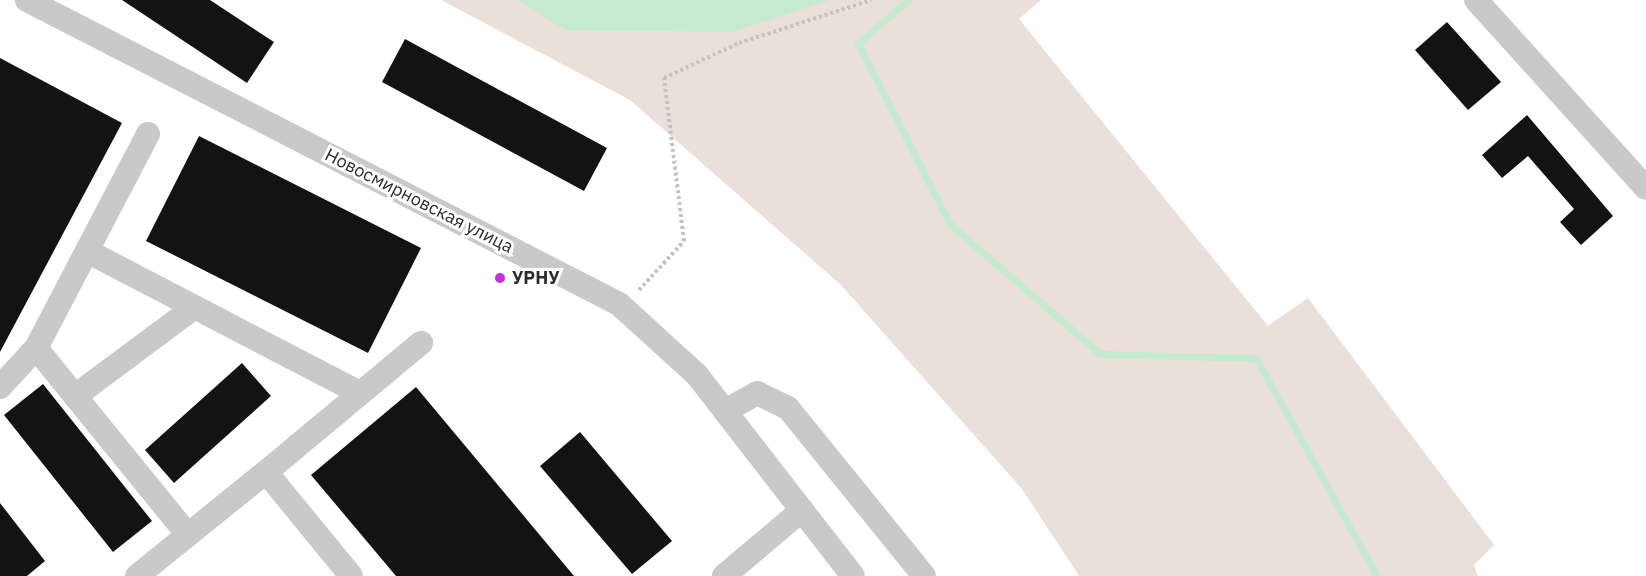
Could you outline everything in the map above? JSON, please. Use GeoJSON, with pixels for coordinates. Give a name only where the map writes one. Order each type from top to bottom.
{"type":"FeatureCollection","features":[{"type":"Feature","properties":{"kind":"street","name":"Новосмирновская улица"},"geometry":{"type":"LineString","coordinates":[[27,0],[619,304],[696,375],[853,576]]}},
{"type":"Feature","properties":{"kind":"street"},"geometry":{"type":"LineString","coordinates":[[1476,0],[1646,188]]}},
{"type":"Feature","properties":{"kind":"street"},"geometry":{"type":"LineString","coordinates":[[0,387],[36,348],[148,134]]}},
{"type":"Feature","properties":{"kind":"street"},"geometry":{"type":"LineString","coordinates":[[87,251],[360,393]]}},
{"type":"Feature","properties":{"kind":"street"},"geometry":{"type":"LineString","coordinates":[[75,396],[195,307]]}},
{"type":"Feature","properties":{"kind":"street"},"geometry":{"type":"LineString","coordinates":[[137,576],[421,343]]}},
{"type":"Feature","properties":{"kind":"street"},"geometry":{"type":"LineString","coordinates":[[36,348],[188,535]]}},
{"type":"Feature","properties":{"kind":"street"},"geometry":{"type":"LineString","coordinates":[[725,411],[757,393],[788,408],[924,576]]}},
{"type":"Feature","properties":{"kind":"street"},"geometry":{"type":"LineString","coordinates":[[266,472],[351,576]]}},
{"type":"Feature","properties":{"kind":"street"},"geometry":{"type":"LineString","coordinates":[[724,576],[802,510]]}},
{"type":"Feature","properties":{"kind":"path"},"geometry":{"type":"LineString","coordinates":[[619,304],[642,288],[684,242],[664,78],[738,43],[871,0]]}},
{"type":"Feature","properties":{"kind":"shaded area"},"geometry":{"type":"Polygon","coordinates":[[[441,0],[1041,0],[1019,19],[1268,326],[1308,298],[1494,545],[1474,565],[1478,576],[1079,576],[1022,489],[841,285],[630,100],[441,0]]]}},
{"type":"Feature","properties":{"kind":"shaded area"},"geometry":{"type":"Polygon","coordinates":[[[518,0],[830,0],[733,32],[565,30],[518,0]]]}},
{"type":"Feature","properties":{"kind":"building"},"geometry":{"type":"Polygon","coordinates":[[[122,0],[210,0],[274,42],[247,83],[122,0]]]}},
{"type":"Feature","properties":{"kind":"building"},"geometry":{"type":"Polygon","coordinates":[[[1447,22],[1501,82],[1468,110],[1415,50],[1447,22]]]}},
{"type":"Feature","properties":{"kind":"building"},"geometry":{"type":"Polygon","coordinates":[[[405,39],[607,148],[584,191],[382,82],[405,39]]]}},
{"type":"Feature","properties":{"kind":"building"},"geometry":{"type":"Polygon","coordinates":[[[0,58],[122,123],[0,352],[0,58]]]}},
{"type":"Feature","properties":{"kind":"building"},"geometry":{"type":"Polygon","coordinates":[[[1527,115],[1613,216],[1581,245],[1560,222],[1574,209],[1528,156],[1502,178],[1482,155],[1527,115]]]}},
{"type":"Feature","properties":{"kind":"building"},"geometry":{"type":"Polygon","coordinates":[[[199,136],[421,248],[368,353],[146,241],[199,136]]]}},
{"type":"Feature","properties":{"kind":"building"},"geometry":{"type":"Polygon","coordinates":[[[242,363],[271,396],[174,483],[145,450],[242,363]]]}},
{"type":"Feature","properties":{"kind":"building"},"geometry":{"type":"Polygon","coordinates":[[[43,384],[152,521],[113,552],[4,415],[43,384]]]}},
{"type":"Feature","properties":{"kind":"building"},"geometry":{"type":"Polygon","coordinates":[[[416,387],[574,576],[396,576],[311,475],[416,387]]]}},
{"type":"Feature","properties":{"kind":"building"},"geometry":{"type":"Polygon","coordinates":[[[580,432],[672,541],[632,574],[540,466],[580,432]]]}},
{"type":"Feature","properties":{"kind":"building"},"geometry":{"type":"Polygon","coordinates":[[[0,503],[45,561],[27,576],[0,576],[0,503]]]}},
{"type":"Feature","properties":{"kind":"waterway"},"geometry":{"type":"LineString","coordinates":[[908,0],[858,43],[950,224],[1100,354],[1256,358],[1377,576]]}},
{"type":"Feature","properties":{"kind":"place","name":"УРНУ"},"geometry":{"type":"Point","coordinates":[500,278]}}]}
